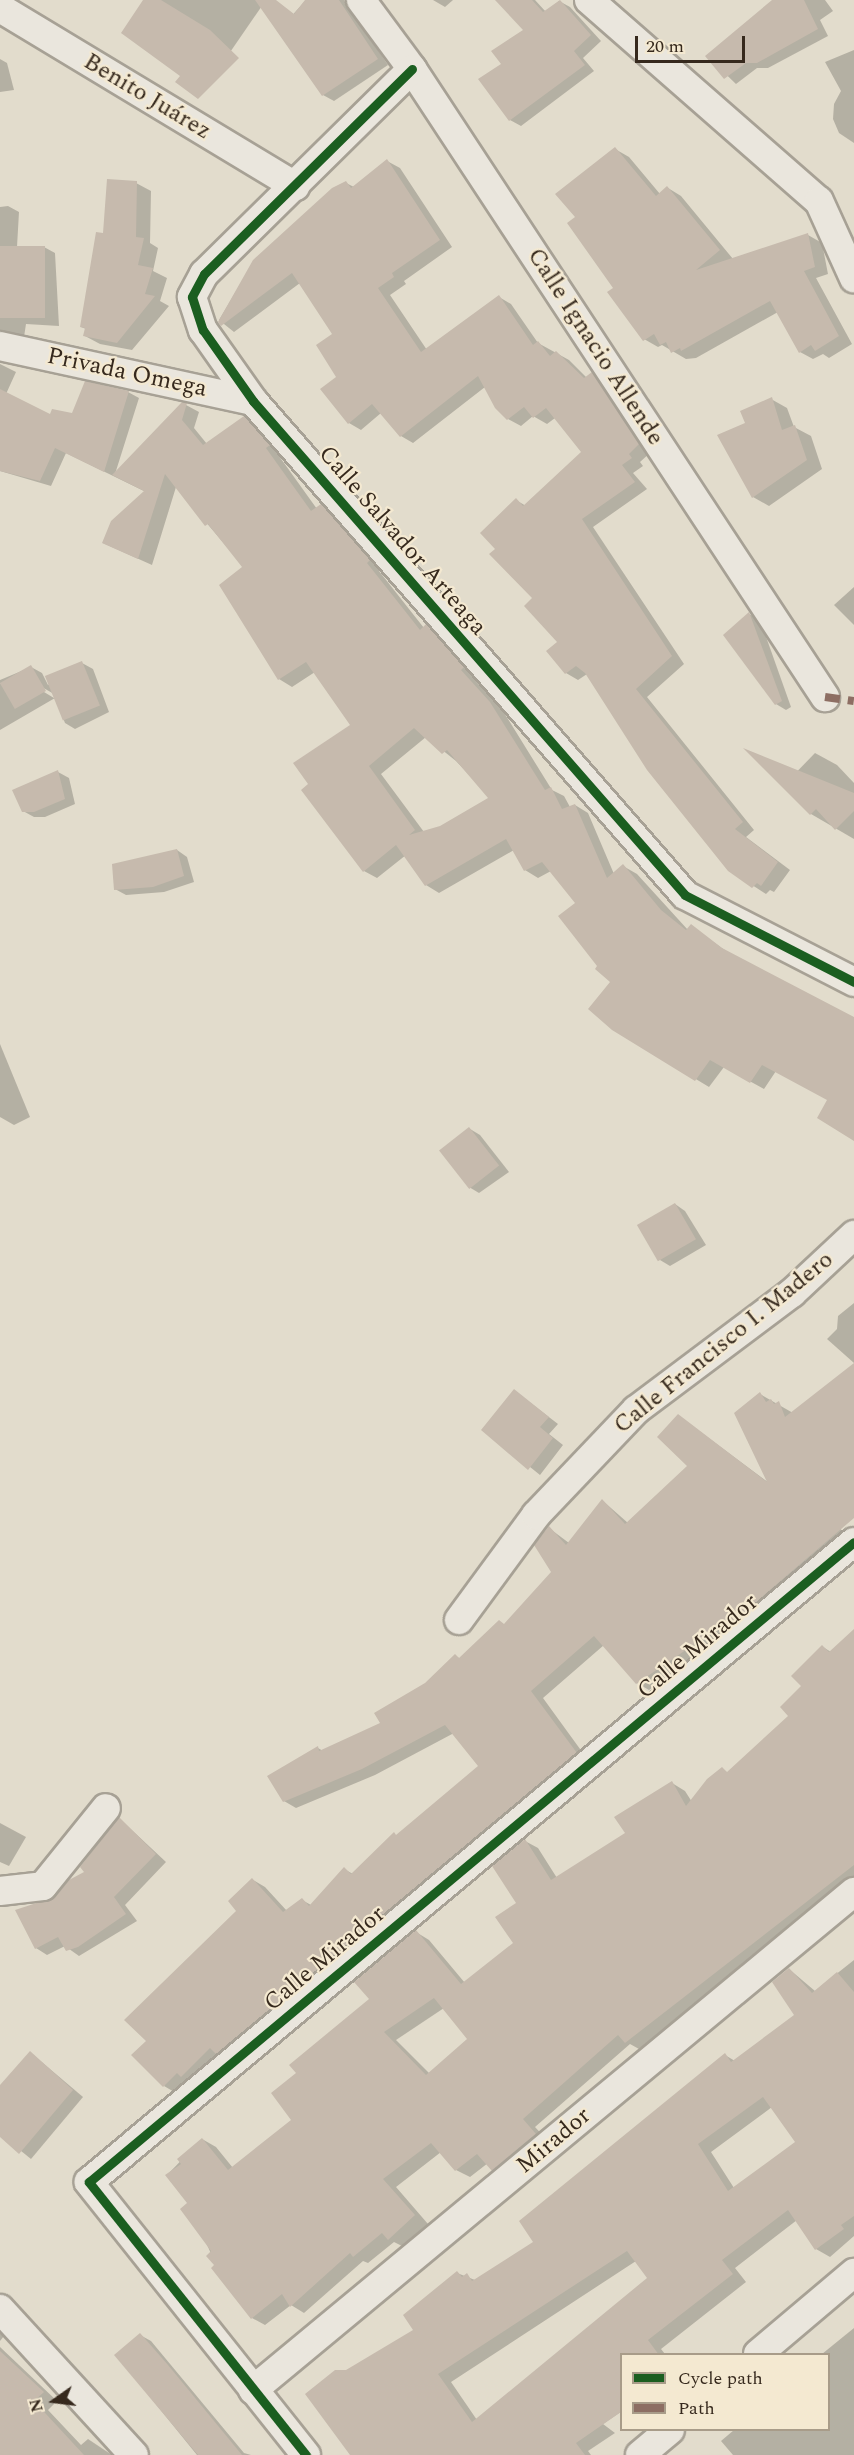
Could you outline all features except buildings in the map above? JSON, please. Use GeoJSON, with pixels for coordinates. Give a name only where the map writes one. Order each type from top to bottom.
{"type":"FeatureCollection","features":[{"type":"Feature","properties":{"kind":"street","name":"Calle Ignacio Allende"},"geometry":{"type":"LineString","coordinates":[[361,0],[412,69],[825,698]]}},
{"type":"Feature","properties":{"kind":"street"},"geometry":{"type":"LineString","coordinates":[[589,0],[819,201],[854,278]]}},
{"type":"Feature","properties":{"kind":"street","name":"Benito Juárez"},"geometry":{"type":"LineString","coordinates":[[0,8],[295,186]]}},
{"type":"Feature","properties":{"kind":"street","name":"Calle Salvador Arteaga"},"geometry":{"type":"LineString","coordinates":[[412,69],[204,274],[192,297],[203,330],[253,401],[685,895],[854,982]]}},
{"type":"Feature","properties":{"kind":"street","name":"Privada Omega"},"geometry":{"type":"LineString","coordinates":[[0,346],[253,401]]}},
{"type":"Feature","properties":{"kind":"street","name":"Calle Francisco I. Madero"},"geometry":{"type":"LineString","coordinates":[[459,1620],[536,1515],[636,1410],[792,1293],[854,1235]]}},
{"type":"Feature","properties":{"kind":"street","name":"Calle Mirador"},"geometry":{"type":"LineString","coordinates":[[306,2455],[89,2182],[854,1542]]}},
{"type":"Feature","properties":{"kind":"street"},"geometry":{"type":"LineString","coordinates":[[0,1891],[43,1886],[106,1808]]}},
{"type":"Feature","properties":{"kind":"street","name":"Mirador"},"geometry":{"type":"LineString","coordinates":[[253,2390],[854,1892]]}},
{"type":"Feature","properties":{"kind":"street"},"geometry":{"type":"LineString","coordinates":[[760,2353],[854,2273]]}},
{"type":"Feature","properties":{"kind":"street"},"geometry":{"type":"LineString","coordinates":[[0,2309],[134,2455]]}},
{"type":"Feature","properties":{"kind":"street"},"geometry":{"type":"LineString","coordinates":[[640,2455],[669,2431]]}},
{"type":"Feature","properties":{"kind":"marked path"},"geometry":{"type":"LineString","coordinates":[[825,697],[854,701]]}},
{"type":"Feature","properties":{"kind":"cycle path"},"geometry":{"type":"LineString","coordinates":[[412,69],[204,274],[192,297],[203,330],[253,401],[685,895],[854,982]]}},
{"type":"Feature","properties":{"kind":"cycle path"},"geometry":{"type":"LineString","coordinates":[[306,2455],[89,2182],[854,1542]]}}]}
